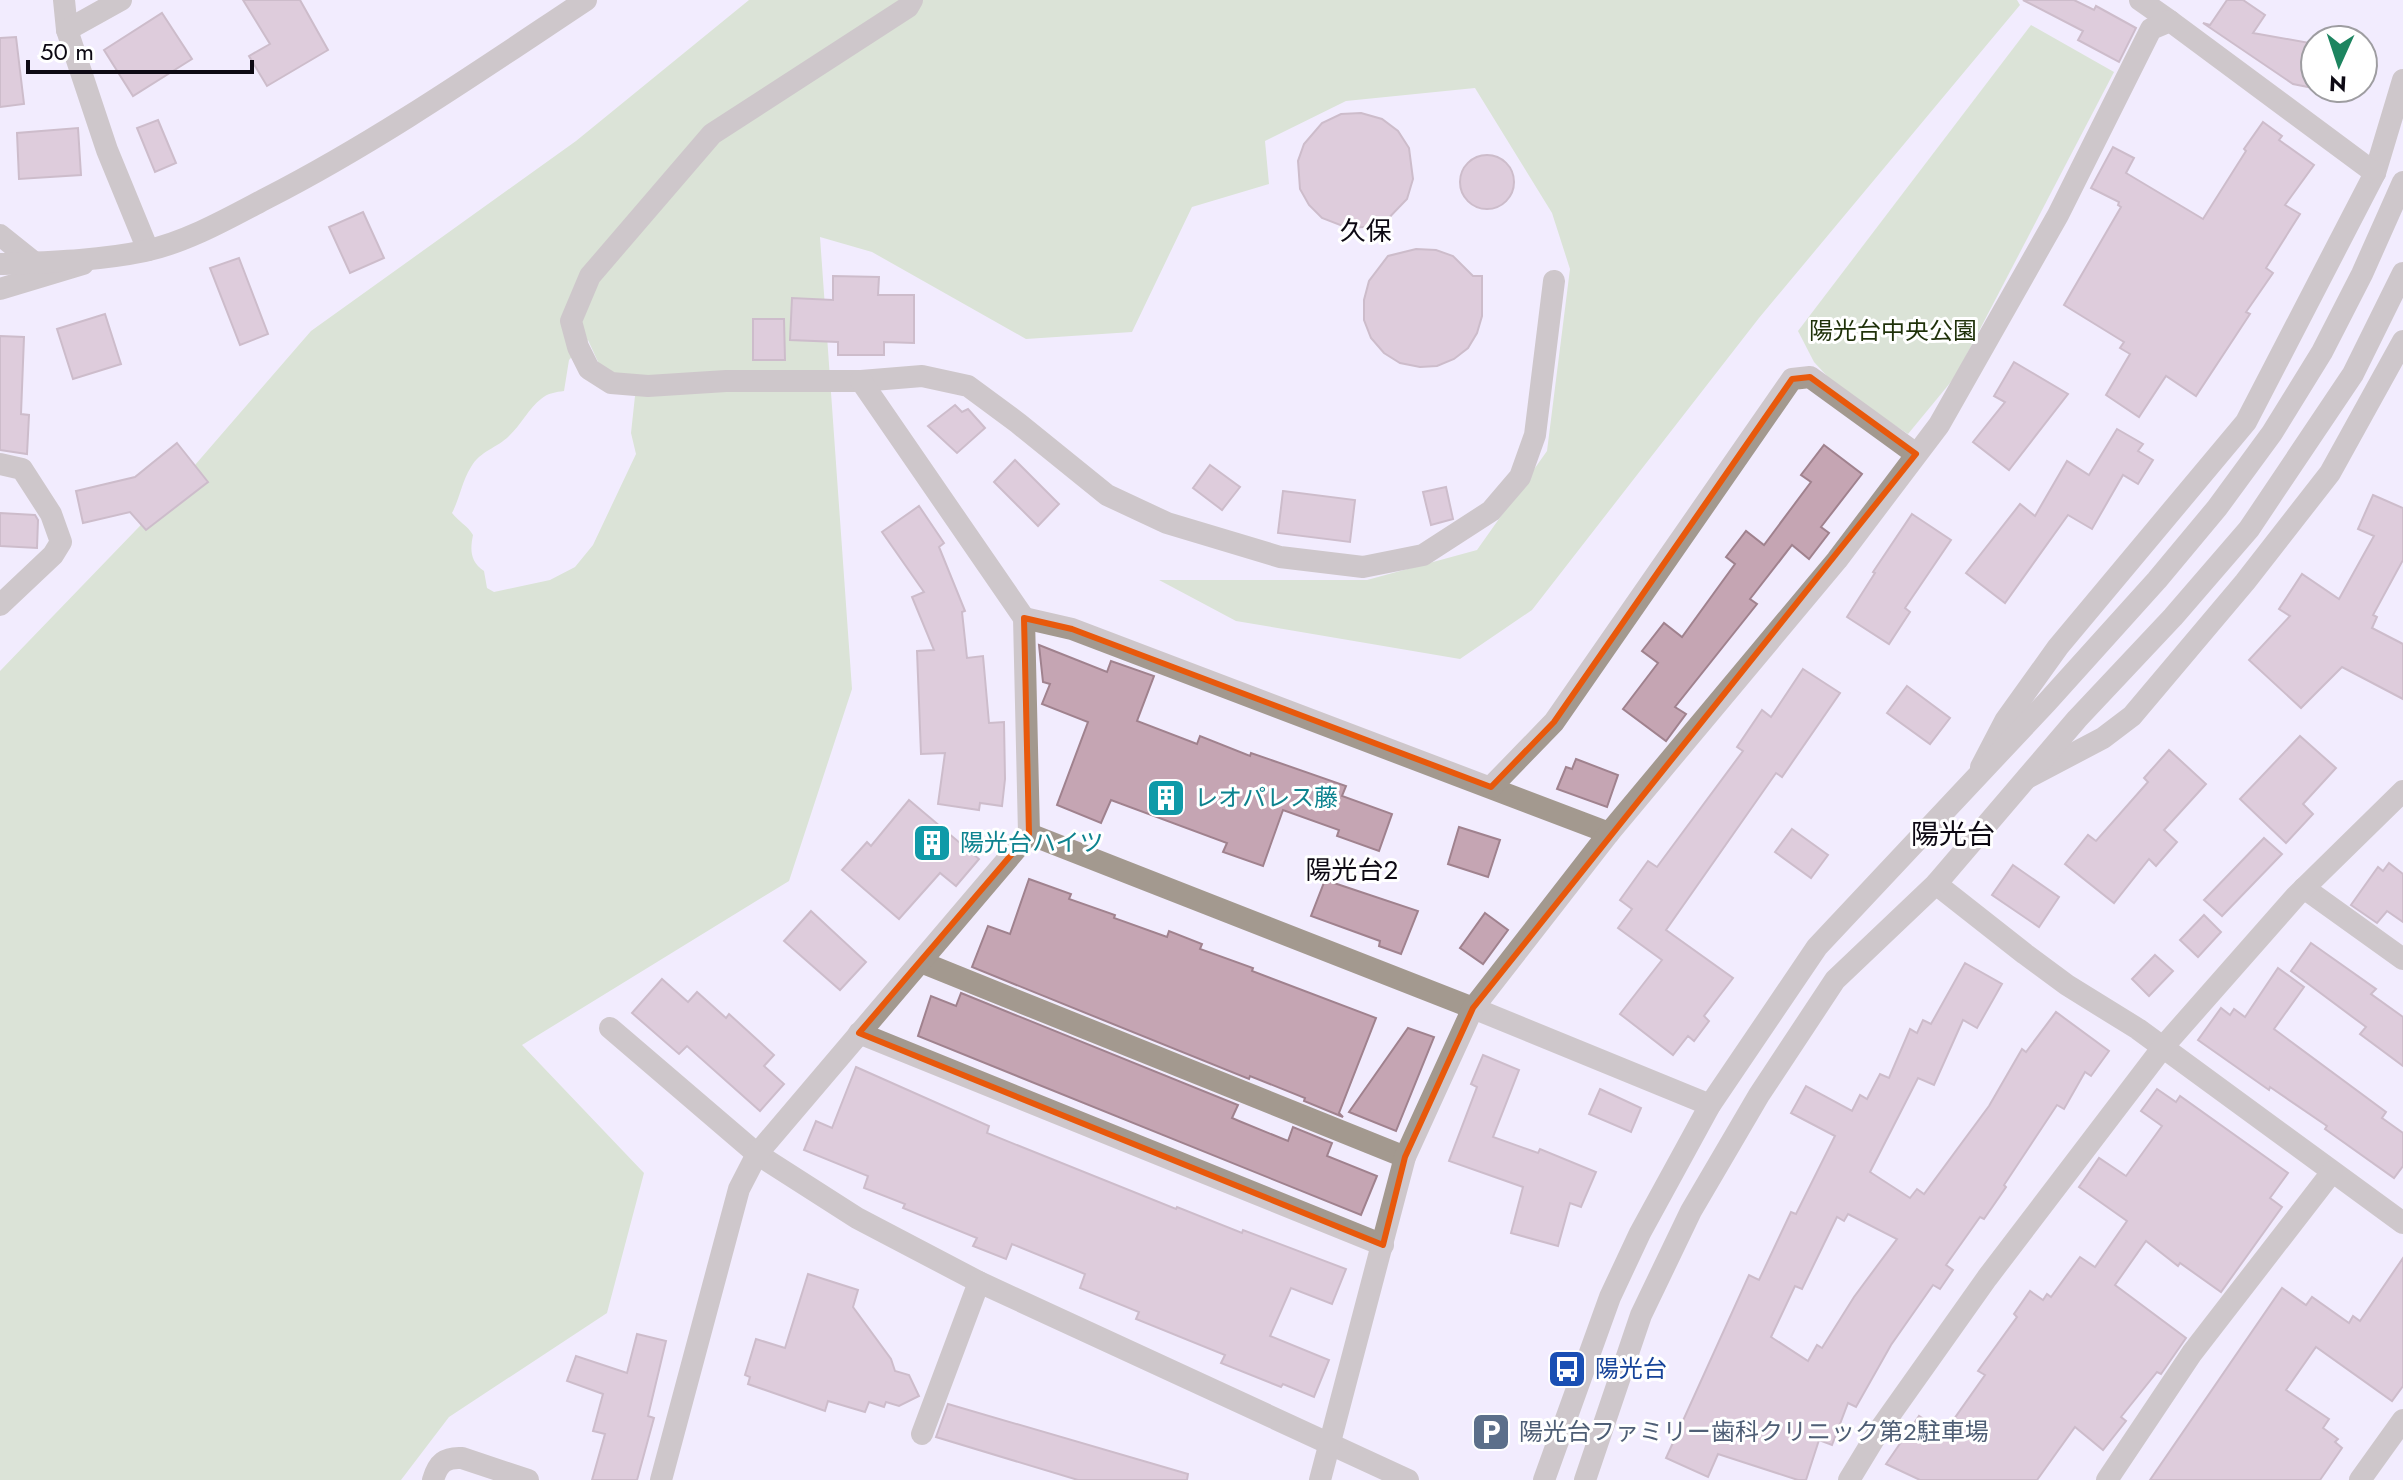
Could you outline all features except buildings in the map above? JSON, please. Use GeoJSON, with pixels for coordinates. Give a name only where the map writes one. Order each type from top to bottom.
{"type":"FeatureCollection","features":[{"type":"Feature","properties":{"kind":"street"},"geometry":{"type":"LineString","coordinates":[[64,0],[67,30],[107,150],[148,250]]}},
{"type":"Feature","properties":{"kind":"street"},"geometry":{"type":"LineString","coordinates":[[67,30],[121,0]]}},
{"type":"Feature","properties":{"kind":"street"},"geometry":{"type":"LineString","coordinates":[[0,264],[100,258],[148,250],[223,221],[320,171],[586,0]]}},
{"type":"Feature","properties":{"kind":"street"},"geometry":{"type":"LineString","coordinates":[[912,0],[908,7],[712,134],[590,276],[571,321],[578,347],[589,369],[611,383],[648,386],[726,381],[861,381],[922,376],[968,386],[1107,495],[1167,523],[1280,557],[1363,567],[1423,555],[1491,511],[1520,477],[1535,435],[1554,281]]}},
{"type":"Feature","properties":{"kind":"street"},"geometry":{"type":"LineString","coordinates":[[2140,0],[2375,173]]}},
{"type":"Feature","properties":{"kind":"street"},"geometry":{"type":"LineString","coordinates":[[1320,1480],[1405,1157],[1473,1008],[1609,833],[1837,560],[1939,425],[2058,215],[2151,29],[2170,21]]}},
{"type":"Feature","properties":{"kind":"street"},"geometry":{"type":"LineString","coordinates":[[1973,782],[2005,721],[2058,647],[2246,422],[2375,173],[2403,80]]}},
{"type":"Feature","properties":{"kind":"street"},"geometry":{"type":"LineString","coordinates":[[1544,1480],[1610,1297],[1640,1233],[1710,1105],[1817,947],[2047,702],[2207,520],[2272,433],[2322,352],[2362,274],[2403,182]]}},
{"type":"Feature","properties":{"kind":"street"},"geometry":{"type":"LineString","coordinates":[[0,235],[35,263]]}},
{"type":"Feature","properties":{"kind":"street"},"geometry":{"type":"LineString","coordinates":[[0,289],[100,258]]}},
{"type":"Feature","properties":{"kind":"street"},"geometry":{"type":"LineString","coordinates":[[1585,1480],[1641,1315],[1698,1198],[1759,1095],[1835,980],[1936,884],[2077,719],[2173,617],[2249,529],[2353,374],[2403,273]]}},
{"type":"Feature","properties":{"kind":"street"},"geometry":{"type":"LineString","coordinates":[[2027,778],[2103,738],[2132,716],[2245,582],[2330,473],[2403,341]]}},
{"type":"Feature","properties":{"kind":"street"},"geometry":{"type":"LineString","coordinates":[[1491,787],[1554,722],[1792,379],[1810,377],[1916,454]]}},
{"type":"Feature","properties":{"kind":"street"},"geometry":{"type":"LineString","coordinates":[[661,1480],[739,1189],[757,1154],[1029,834],[1024,618],[861,381]]}},
{"type":"Feature","properties":{"kind":"street"},"geometry":{"type":"LineString","coordinates":[[0,464],[22,469],[51,514],[61,542],[53,555],[0,605]]}},
{"type":"Feature","properties":{"kind":"street"},"geometry":{"type":"LineString","coordinates":[[1024,618],[1072,629],[1609,833]]}},
{"type":"Feature","properties":{"kind":"street"},"geometry":{"type":"LineString","coordinates":[[1849,1480],[1880,1429],[1987,1278],[2163,1047],[2304,888],[2403,791]]}},
{"type":"Feature","properties":{"kind":"street"},"geometry":{"type":"LineString","coordinates":[[1029,834],[1473,1008],[1710,1105]]}},
{"type":"Feature","properties":{"kind":"street"},"geometry":{"type":"LineString","coordinates":[[1936,884],[2025,954],[2163,1047],[2403,1223]]}},
{"type":"Feature","properties":{"kind":"street"},"geometry":{"type":"LineString","coordinates":[[2304,888],[2403,959]]}},
{"type":"Feature","properties":{"kind":"street"},"geometry":{"type":"LineString","coordinates":[[921,962],[1405,1157]]}},
{"type":"Feature","properties":{"kind":"street"},"geometry":{"type":"LineString","coordinates":[[610,1028],[757,1154],[857,1218],[979,1282],[1408,1480]]}},
{"type":"Feature","properties":{"kind":"street"},"geometry":{"type":"LineString","coordinates":[[859,1033],[1383,1245]]}},
{"type":"Feature","properties":{"kind":"street"},"geometry":{"type":"LineString","coordinates":[[2107,1480],[2192,1353],[2332,1172]]}},
{"type":"Feature","properties":{"kind":"street"},"geometry":{"type":"LineString","coordinates":[[922,1434],[979,1282]]}},
{"type":"Feature","properties":{"kind":"street"},"geometry":{"type":"LineString","coordinates":[[2360,1480],[2403,1420]]}},
{"type":"Feature","properties":{"kind":"street"},"geometry":{"type":"LineString","coordinates":[[433,1480],[444,1460],[452,1458],[462,1458],[528,1480]]}},
{"type":"Feature","properties":{"kind":"highlighted area"},"geometry":{"type":"Polygon","coordinates":[[[1810,377],[1916,454],[1473,1008],[1405,1157],[1383,1245],[859,1033],[1029,834],[1024,618],[1072,629],[1491,787],[1554,722],[1792,379],[1810,377]]]}},
{"type":"Feature","properties":{"kind":"green space"},"geometry":{"type":"Polygon","coordinates":[[[749,0],[2017,0],[2020,5],[1759,318],[1532,610],[1460,659],[1236,621],[1159,580],[1367,580],[1477,550],[1547,451],[1570,269],[1552,213],[1475,88],[1346,101],[1265,141],[1269,184],[1192,207],[1132,332],[1026,339],[872,252],[820,237],[852,689],[789,881],[522,1045],[644,1173],[607,1313],[449,1417],[401,1480],[0,1480],[0,671],[163,502],[311,331],[576,141],[749,0]],[[588,340],[569,360],[564,391],[541,399],[509,436],[479,457],[468,472],[452,513],[473,535],[471,550],[474,559],[484,571],[487,588],[494,592],[550,580],[575,567],[593,545],[636,454],[631,433],[633,391],[599,364],[588,340]]]}},
{"type":"Feature","properties":{"kind":"green space","name":"陽光台中央公園"},"geometry":{"type":"Polygon","coordinates":[[[2031,25],[2114,72],[1955,377],[1908,434],[1839,389],[1814,362],[1798,331],[2031,25]]]}},
{"type":"Feature","properties":{"kind":"place","name":"レオパレス藤"},"geometry":{"type":"Point","coordinates":[1166,798]}},
{"type":"Feature","properties":{"kind":"place","name":"陽光台ハイツ"},"geometry":{"type":"Point","coordinates":[932,843]}},
{"type":"Feature","properties":{"kind":"place","name":"陽光台"},"geometry":{"type":"Point","coordinates":[1567,1369]}},
{"type":"Feature","properties":{"kind":"place","name":"陽光台ファミリー歯科クリニック第2駐車場"},"geometry":{"type":"Point","coordinates":[1491,1432]}},
{"type":"Feature","properties":{"kind":"district","name":"久保"},"geometry":{"type":"Point","coordinates":[1366,231]}},
{"type":"Feature","properties":{"kind":"district","name":"陽光台"},"geometry":{"type":"Point","coordinates":[1953,834]}},
{"type":"Feature","properties":{"kind":"district","name":"陽光台2"},"geometry":{"type":"Point","coordinates":[1352,870]}}]}
